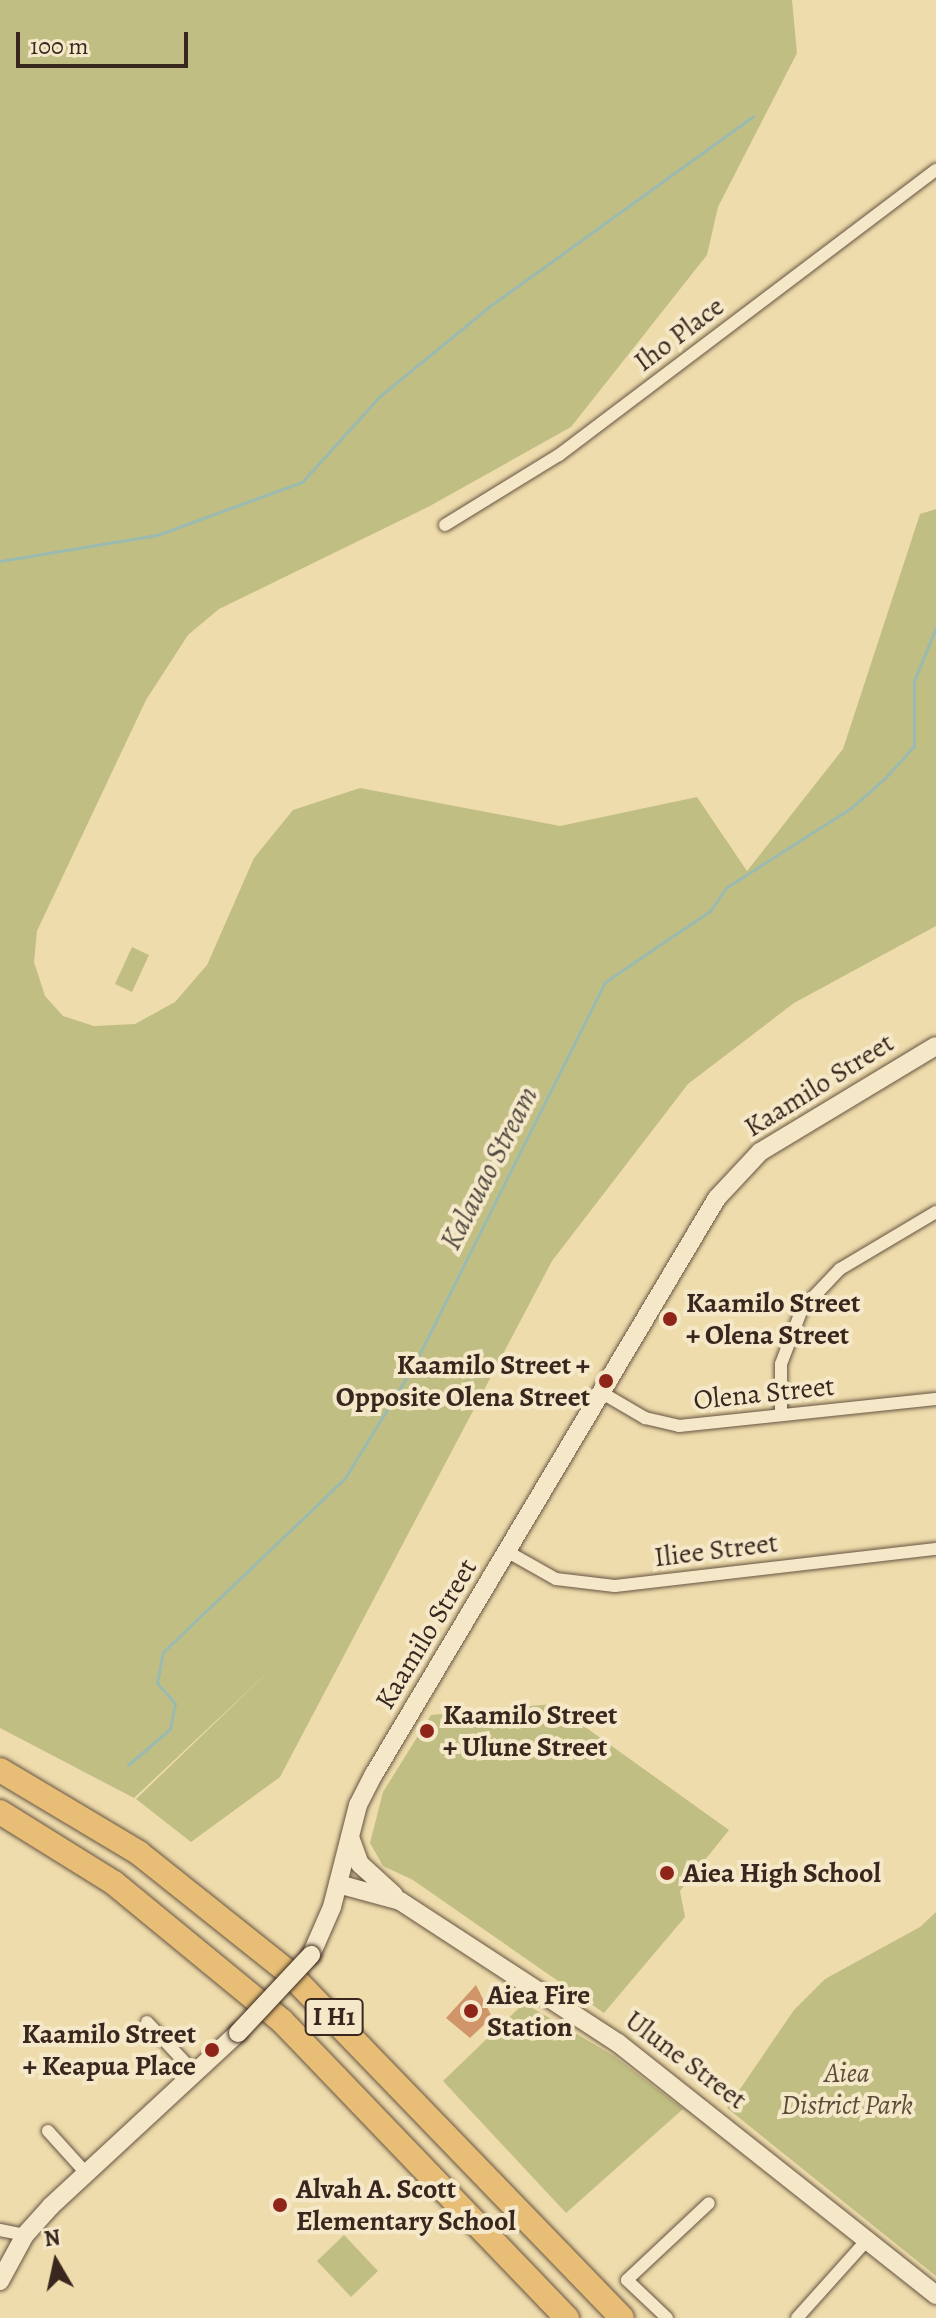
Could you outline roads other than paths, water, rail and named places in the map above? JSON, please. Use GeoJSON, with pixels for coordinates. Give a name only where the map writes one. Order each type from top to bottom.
{"type":"FeatureCollection","features":[{"type":"Feature","properties":{"kind":"highway","name":"I H1"},"geometry":{"type":"LineString","coordinates":[[0,1770],[139,1853],[287,1971],[622,2318]]}},
{"type":"Feature","properties":{"kind":"highway","name":"I H1"},"geometry":{"type":"LineString","coordinates":[[0,1812],[114,1883],[271,2011],[567,2318]]}},
{"type":"Feature","properties":{"kind":"street","name":"Iho Place"},"geometry":{"type":"LineString","coordinates":[[445,525],[559,455],[936,170]]}},
{"type":"Feature","properties":{"kind":"street","name":"Kaamilo Street"},"geometry":{"type":"LineString","coordinates":[[0,2281],[25,2235],[86,2173],[238,2033],[311,1955],[338,1884],[349,1831],[374,1774],[735,1174],[801,1125],[936,1046]]}},
{"type":"Feature","properties":{"kind":"street"},"geometry":{"type":"LineString","coordinates":[[781,1415],[785,1344],[811,1298],[840,1269],[936,1212]]}},
{"type":"Feature","properties":{"kind":"street","name":"Olena Street"},"geometry":{"type":"LineString","coordinates":[[604,1394],[645,1418],[679,1426],[936,1399]]}},
{"type":"Feature","properties":{"kind":"street","name":"Iliee Street"},"geometry":{"type":"LineString","coordinates":[[508,1552],[556,1579],[615,1586],[936,1549]]}},
{"type":"Feature","properties":{"kind":"street"},"geometry":{"type":"LineString","coordinates":[[349,1831],[360,1864],[400,1901]]}},
{"type":"Feature","properties":{"kind":"street","name":"Ulune Street"},"geometry":{"type":"LineString","coordinates":[[338,1884],[400,1901],[656,2069],[933,2290]]}},
{"type":"Feature","properties":{"kind":"street"},"geometry":{"type":"LineString","coordinates":[[147,2022],[194,2072]]}},
{"type":"Feature","properties":{"kind":"street"},"geometry":{"type":"LineString","coordinates":[[48,2131],[86,2173]]}},
{"type":"Feature","properties":{"kind":"street"},"geometry":{"type":"LineString","coordinates":[[667,2318],[627,2280],[709,2203]]}},
{"type":"Feature","properties":{"kind":"street"},"geometry":{"type":"LineString","coordinates":[[0,2230],[25,2235]]}},
{"type":"Feature","properties":{"kind":"street"},"geometry":{"type":"LineString","coordinates":[[802,2316],[867,2240]]}},
{"type":"Feature","properties":{"kind":"waterway"},"geometry":{"type":"LineString","coordinates":[[0,561],[157,535],[302,482],[380,396],[490,306],[753,116]]}},
{"type":"Feature","properties":{"kind":"waterway","name":"Kalauao Stream"},"geometry":{"type":"LineString","coordinates":[[128,1765],[170,1729],[175,1703],[157,1683],[163,1652],[345,1478],[413,1367],[605,982],[710,911],[727,887],[851,808],[886,777],[914,746],[914,681],[936,627]]}},
{"type":"Feature","properties":{"kind":"place","name":"Kaamilo Street + Olena Street"},"geometry":{"type":"Point","coordinates":[670,1319]}},
{"type":"Feature","properties":{"kind":"place","name":"Kaamilo Street + Opposite Olena Street"},"geometry":{"type":"Point","coordinates":[606,1381]}},
{"type":"Feature","properties":{"kind":"place","name":"Kaamilo Street + Ulune Street"},"geometry":{"type":"Point","coordinates":[427,1731]}},
{"type":"Feature","properties":{"kind":"place","name":"Aiea High School"},"geometry":{"type":"Point","coordinates":[667,1873]}},
{"type":"Feature","properties":{"kind":"place","name":"Aiea Fire Station"},"geometry":{"type":"Point","coordinates":[471,2011]}},
{"type":"Feature","properties":{"kind":"place","name":"Kaamilo Street + Keapua Place"},"geometry":{"type":"Point","coordinates":[212,2050]}},
{"type":"Feature","properties":{"kind":"place","name":"Alvah A. Scott Elementary School"},"geometry":{"type":"Point","coordinates":[280,2205]}},
{"type":"Feature","properties":{"kind":"park label","name":"Aiea District Park"},"geometry":{"type":"Point","coordinates":[847,2089]}}]}
